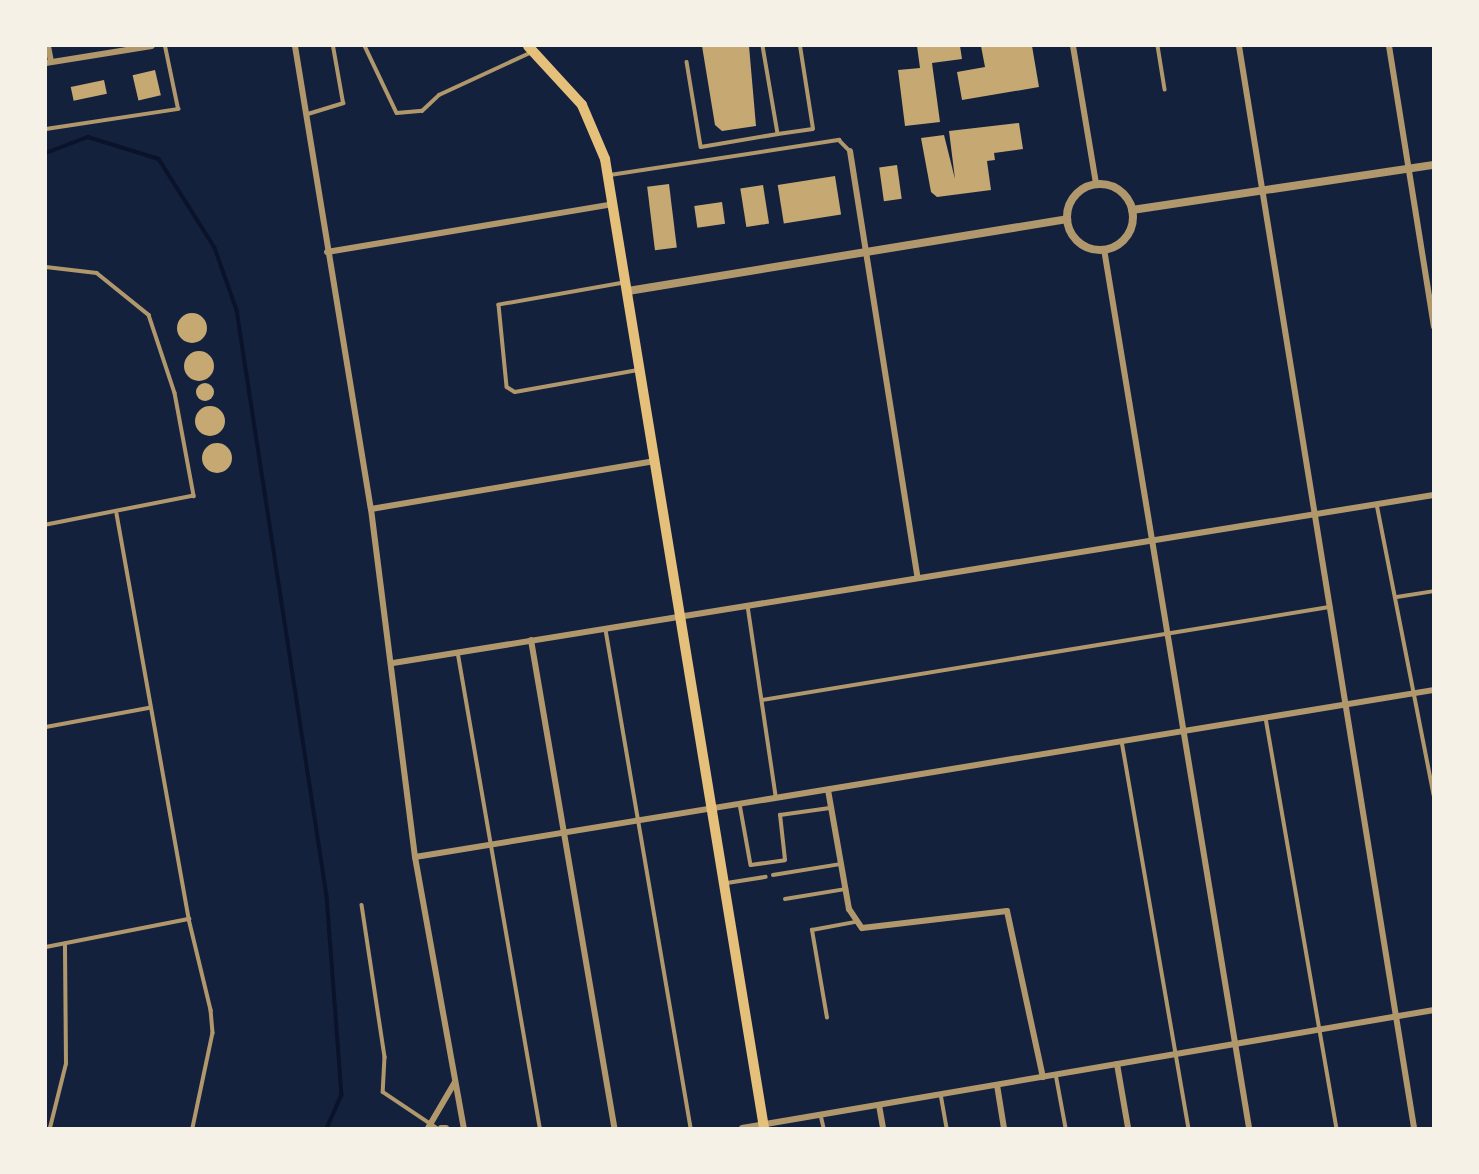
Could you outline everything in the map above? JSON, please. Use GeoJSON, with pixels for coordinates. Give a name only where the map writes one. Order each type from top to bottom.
{"type":"FeatureCollection","features":[{"type":"Feature","properties":{"kind":"main road"},"geometry":{"type":"LineString","coordinates":[[531,48],[589,115],[608,175],[683,615],[710,809],[764,1127]]}},
{"type":"Feature","properties":{"kind":"street"},"geometry":{"type":"LineString","coordinates":[[48,46],[48,62],[152,46]]}},
{"type":"Feature","properties":{"kind":"street"},"geometry":{"type":"LineString","coordinates":[[295,46],[394,663],[393,707],[415,857],[464,1129]]}},
{"type":"Feature","properties":{"kind":"street"},"geometry":{"type":"LineString","coordinates":[[1073,46],[1096,184]]}},
{"type":"Feature","properties":{"kind":"street"},"geometry":{"type":"LineString","coordinates":[[1239,46],[1414,1129]]}},
{"type":"Feature","properties":{"kind":"street"},"geometry":{"type":"LineString","coordinates":[[1389,46],[1433,327]]}},
{"type":"Feature","properties":{"kind":"street"},"geometry":{"type":"LineString","coordinates":[[850,150],[917,576]]}},
{"type":"Feature","properties":{"kind":"street"},"geometry":{"type":"LineString","coordinates":[[1132,210],[1433,165]]}},
{"type":"Feature","properties":{"kind":"street"},"geometry":{"type":"LineString","coordinates":[[1096,184],[1121,191],[1132,210],[1125,238],[1104,249],[1079,242],[1067,219],[1075,194],[1096,184]]}},
{"type":"Feature","properties":{"kind":"street"},"geometry":{"type":"LineString","coordinates":[[327,252],[613,204]]}},
{"type":"Feature","properties":{"kind":"street"},"geometry":{"type":"LineString","coordinates":[[627,287],[1067,219]]}},
{"type":"Feature","properties":{"kind":"street"},"geometry":{"type":"LineString","coordinates":[[1104,249],[1151,539],[1170,634],[1249,1129]]}},
{"type":"Feature","properties":{"kind":"street"},"geometry":{"type":"LineString","coordinates":[[371,509],[657,461]]}},
{"type":"Feature","properties":{"kind":"street"},"geometry":{"type":"LineString","coordinates":[[394,663],[917,576],[1433,495]]}},
{"type":"Feature","properties":{"kind":"street"},"geometry":{"type":"LineString","coordinates":[[531,640],[561,834],[614,1129]]}},
{"type":"Feature","properties":{"kind":"street"},"geometry":{"type":"LineString","coordinates":[[415,857],[1433,690]]}},
{"type":"Feature","properties":{"kind":"street"},"geometry":{"type":"LineString","coordinates":[[828,790],[846,889],[855,922],[868,930],[1007,911],[1042,1077]]}},
{"type":"Feature","properties":{"kind":"street"},"geometry":{"type":"LineString","coordinates":[[742,1129],[1433,1010]]}},
{"type":"Feature","properties":{"kind":"street"},"geometry":{"type":"LineString","coordinates":[[1117,1064],[1128,1129]]}},
{"type":"Feature","properties":{"kind":"street"},"geometry":{"type":"LineString","coordinates":[[429,1126],[455,1081]]}},
{"type":"Feature","properties":{"kind":"street"},"geometry":{"type":"LineString","coordinates":[[997,1085],[1004,1129]]}},
{"type":"Feature","properties":{"kind":"street"},"geometry":{"type":"LineString","coordinates":[[879,1105],[883,1129]]}},
{"type":"Feature","properties":{"kind":"lane"},"geometry":{"type":"LineString","coordinates":[[46,129],[178,109],[165,46]]}},
{"type":"Feature","properties":{"kind":"lane"},"geometry":{"type":"LineString","coordinates":[[305,114],[343,103],[333,46]]}},
{"type":"Feature","properties":{"kind":"lane"},"geometry":{"type":"LineString","coordinates":[[365,46],[397,113],[422,111],[439,94],[531,48]]}},
{"type":"Feature","properties":{"kind":"lane"},"geometry":{"type":"LineString","coordinates":[[763,46],[778,134]]}},
{"type":"Feature","properties":{"kind":"lane"},"geometry":{"type":"LineString","coordinates":[[687,62],[701,147],[813,129],[800,46]]}},
{"type":"Feature","properties":{"kind":"lane"},"geometry":{"type":"LineString","coordinates":[[1158,46],[1165,89]]}},
{"type":"Feature","properties":{"kind":"lane"},"geometry":{"type":"LineString","coordinates":[[608,175],[839,140],[850,150]]}},
{"type":"Feature","properties":{"kind":"lane"},"geometry":{"type":"LineString","coordinates":[[46,267],[97,273],[149,315],[175,393],[194,496],[117,514],[46,525]]}},
{"type":"Feature","properties":{"kind":"lane"},"geometry":{"type":"LineString","coordinates":[[627,287],[499,305],[507,387],[515,392],[641,369]]}},
{"type":"Feature","properties":{"kind":"lane"},"geometry":{"type":"LineString","coordinates":[[1377,504],[1433,794]]}},
{"type":"Feature","properties":{"kind":"lane"},"geometry":{"type":"LineString","coordinates":[[117,514],[149,708],[189,919],[204,960],[213,1033],[193,1129]]}},
{"type":"Feature","properties":{"kind":"lane"},"geometry":{"type":"LineString","coordinates":[[1397,597],[1433,591]]}},
{"type":"Feature","properties":{"kind":"lane"},"geometry":{"type":"LineString","coordinates":[[748,604],[777,798]]}},
{"type":"Feature","properties":{"kind":"lane"},"geometry":{"type":"LineString","coordinates":[[762,699],[1330,607]]}},
{"type":"Feature","properties":{"kind":"lane"},"geometry":{"type":"LineString","coordinates":[[605,628],[691,1129]]}},
{"type":"Feature","properties":{"kind":"lane"},"geometry":{"type":"LineString","coordinates":[[458,652],[540,1129]]}},
{"type":"Feature","properties":{"kind":"lane"},"geometry":{"type":"LineString","coordinates":[[46,727],[149,708]]}},
{"type":"Feature","properties":{"kind":"lane"},"geometry":{"type":"LineString","coordinates":[[1266,718],[1336,1129]]}},
{"type":"Feature","properties":{"kind":"lane"},"geometry":{"type":"LineString","coordinates":[[1122,741],[1189,1129]]}},
{"type":"Feature","properties":{"kind":"lane"},"geometry":{"type":"LineString","coordinates":[[740,804],[751,865],[785,860],[780,815],[831,808]]}},
{"type":"Feature","properties":{"kind":"lane"},"geometry":{"type":"LineString","coordinates":[[773,875],[841,864]]}},
{"type":"Feature","properties":{"kind":"lane"},"geometry":{"type":"LineString","coordinates":[[723,884],[766,877]]}},
{"type":"Feature","properties":{"kind":"lane"},"geometry":{"type":"LineString","coordinates":[[785,899],[846,889]]}},
{"type":"Feature","properties":{"kind":"lane"},"geometry":{"type":"LineString","coordinates":[[362,905],[385,1057],[383,1092],[429,1126],[441,1129]]}},
{"type":"Feature","properties":{"kind":"lane"},"geometry":{"type":"LineString","coordinates":[[46,947],[189,919]]}},
{"type":"Feature","properties":{"kind":"lane"},"geometry":{"type":"LineString","coordinates":[[827,1018],[812,930],[855,922]]}},
{"type":"Feature","properties":{"kind":"lane"},"geometry":{"type":"LineString","coordinates":[[50,1129],[66,1064],[65,944]]}},
{"type":"Feature","properties":{"kind":"lane"},"geometry":{"type":"LineString","coordinates":[[1056,1074],[1066,1129]]}},
{"type":"Feature","properties":{"kind":"lane"},"geometry":{"type":"LineString","coordinates":[[941,1094],[947,1129]]}},
{"type":"Feature","properties":{"kind":"lane"},"geometry":{"type":"LineString","coordinates":[[821,1115],[824,1129]]}},
{"type":"Feature","properties":{"kind":"building"},"geometry":{"type":"Polygon","coordinates":[[[702,46],[749,46],[756,126],[722,131],[715,125],[702,46]]]}},
{"type":"Feature","properties":{"kind":"building"},"geometry":{"type":"Polygon","coordinates":[[[917,46],[960,46],[962,59],[932,63],[940,122],[905,126],[898,70],[920,68],[917,46]]]}},
{"type":"Feature","properties":{"kind":"building"},"geometry":{"type":"Polygon","coordinates":[[[981,46],[1032,46],[1039,87],[962,100],[957,72],[985,67],[981,46]]]}},
{"type":"Feature","properties":{"kind":"building"},"geometry":{"type":"Polygon","coordinates":[[[155,70],[161,95],[138,101],[133,75],[155,70]]]}},
{"type":"Feature","properties":{"kind":"building"},"geometry":{"type":"Polygon","coordinates":[[[104,80],[107,94],[74,101],[71,87],[104,80]]]}},
{"type":"Feature","properties":{"kind":"building"},"geometry":{"type":"Polygon","coordinates":[[[1019,123],[1023,149],[994,153],[995,160],[987,161],[991,190],[937,197],[931,192],[921,138],[944,135],[955,179],[949,131],[1019,123]]]}},
{"type":"Feature","properties":{"kind":"building"},"geometry":{"type":"Polygon","coordinates":[[[897,165],[902,199],[884,201],[879,168],[897,165]]]}},
{"type":"Feature","properties":{"kind":"building"},"geometry":{"type":"Polygon","coordinates":[[[835,176],[841,215],[784,224],[778,185],[835,176]]]}},
{"type":"Feature","properties":{"kind":"building"},"geometry":{"type":"Polygon","coordinates":[[[669,184],[677,248],[655,250],[647,187],[669,184]]]}},
{"type":"Feature","properties":{"kind":"building"},"geometry":{"type":"Polygon","coordinates":[[[763,185],[769,224],[746,227],[740,189],[763,185]]]}},
{"type":"Feature","properties":{"kind":"building"},"geometry":{"type":"Polygon","coordinates":[[[722,202],[725,224],[697,228],[694,206],[722,202]]]}},
{"type":"Feature","properties":{"kind":"building"},"geometry":{"type":"Polygon","coordinates":[[[192,313],[203,317],[207,328],[203,339],[192,343],[181,339],[177,328],[181,317],[192,313]]]}},
{"type":"Feature","properties":{"kind":"building"},"geometry":{"type":"Polygon","coordinates":[[[199,351],[210,355],[214,366],[210,377],[199,381],[188,377],[184,366],[188,355],[199,351]]]}},
{"type":"Feature","properties":{"kind":"building"},"geometry":{"type":"Polygon","coordinates":[[[205,383],[211,386],[214,392],[211,398],[205,401],[199,398],[196,392],[199,386],[205,383]]]}},
{"type":"Feature","properties":{"kind":"building"},"geometry":{"type":"Polygon","coordinates":[[[210,406],[221,410],[225,421],[221,432],[210,436],[199,432],[195,421],[199,410],[210,406]]]}},
{"type":"Feature","properties":{"kind":"building"},"geometry":{"type":"Polygon","coordinates":[[[217,443],[228,447],[232,458],[228,469],[217,473],[206,469],[202,458],[206,447],[217,443]]]}},
{"type":"Feature","properties":{"kind":"waterway"},"geometry":{"type":"LineString","coordinates":[[46,153],[88,137],[159,159],[215,248],[237,310],[327,896],[342,1095],[327,1128]]}}]}
